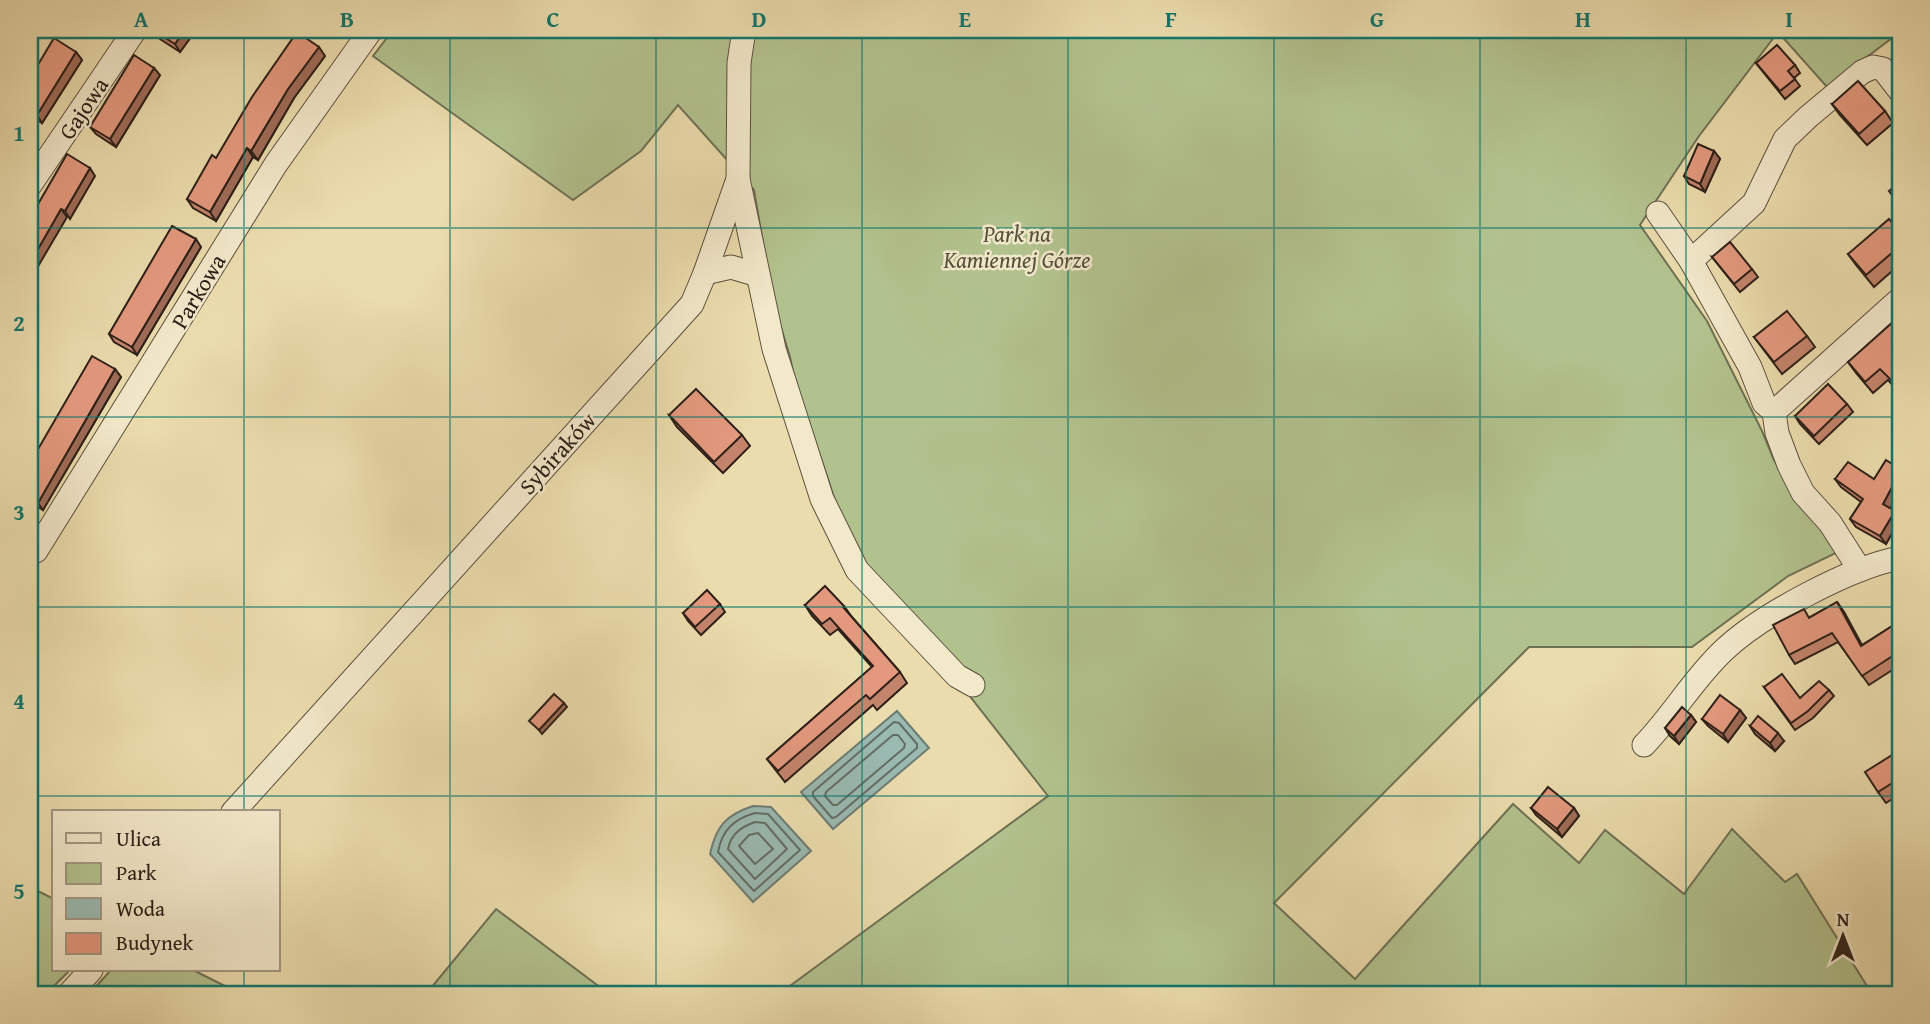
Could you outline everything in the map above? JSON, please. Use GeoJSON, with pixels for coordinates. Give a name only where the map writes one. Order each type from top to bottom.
{"type":"FeatureCollection","features":[{"type":"Feature","properties":{"kind":"street","name":"Gajowa"},"geometry":{"type":"LineString","coordinates":[[30,186],[135,30]]}},
{"type":"Feature","properties":{"kind":"street","name":"Parkowa"},"geometry":{"type":"LineString","coordinates":[[30,550],[36,551],[276,164],[371,30]]}},
{"type":"Feature","properties":{"kind":"street","name":"Sybiraków"},"geometry":{"type":"LineString","coordinates":[[235,810],[692,304],[738,179],[739,63],[744,30]]}},
{"type":"Feature","properties":{"kind":"street"},"geometry":{"type":"LineString","coordinates":[[1691,261],[1754,204],[1785,139],[1863,72],[1872,67],[1883,69],[1900,91]]}},
{"type":"Feature","properties":{"kind":"street"},"geometry":{"type":"LineString","coordinates":[[738,179],[774,349],[822,499],[857,570],[957,676],[973,685]]}},
{"type":"Feature","properties":{"kind":"street"},"geometry":{"type":"LineString","coordinates":[[1658,213],[1691,261],[1749,367],[1764,402],[1774,412],[1777,433],[1803,493],[1830,523],[1860,570]]}},
{"type":"Feature","properties":{"kind":"street"},"geometry":{"type":"LineString","coordinates":[[705,273],[731,267],[758,275]]}},
{"type":"Feature","properties":{"kind":"street"},"geometry":{"type":"LineString","coordinates":[[1774,412],[1900,299]]}},
{"type":"Feature","properties":{"kind":"street"},"geometry":{"type":"LineString","coordinates":[[1644,745],[1722,651],[1738,638],[1811,592],[1860,570],[1900,558]]}},
{"type":"Feature","properties":{"kind":"street"},"geometry":{"type":"LineString","coordinates":[[69,994],[89,972]]}},
{"type":"Feature","properties":{"kind":"green space","name":"Park na Kamiennej Górze"},"geometry":{"type":"Polygon","coordinates":[[[393,30],[1900,30],[1827,87],[1778,32],[1699,136],[1640,225],[1707,321],[1774,460],[1796,495],[1840,551],[1788,576],[1692,647],[1529,647],[1274,903],[1355,979],[1513,804],[1579,863],[1605,830],[1684,894],[1732,829],[1785,882],[1797,874],[1872,994],[779,994],[1048,796],[858,558],[845,530],[795,381],[773,301],[754,190],[678,105],[641,151],[573,200],[373,56],[393,30]]]}},
{"type":"Feature","properties":{"kind":"green space"},"geometry":{"type":"Polygon","coordinates":[[[30,887],[52,898],[52,972],[68,972],[46,994],[30,994],[30,887]]]}},
{"type":"Feature","properties":{"kind":"green space"},"geometry":{"type":"Polygon","coordinates":[[[496,909],[609,994],[426,994],[496,909]]]}},
{"type":"Feature","properties":{"kind":"green space"},"geometry":{"type":"Polygon","coordinates":[[[109,972],[197,972],[241,994],[89,994],[109,972]]]}},
{"type":"Feature","properties":{"kind":"water"},"geometry":{"type":"Polygon","coordinates":[[[897,711],[929,748],[833,829],[801,792],[897,711]]]}},
{"type":"Feature","properties":{"kind":"water"},"geometry":{"type":"Polygon","coordinates":[[[753,806],[771,807],[811,851],[753,902],[710,854],[715,836],[724,823],[736,813],[753,806]]]}},
{"type":"Feature","properties":{"kind":"building"},"geometry":{"type":"Polygon","coordinates":[[[155,30],[185,30],[175,44],[155,30]]]}},
{"type":"Feature","properties":{"kind":"building"},"geometry":{"type":"Polygon","coordinates":[[[297,32],[319,47],[288,89],[251,151],[247,148],[210,212],[187,199],[212,155],[216,158],[252,97],[297,32]]]}},
{"type":"Feature","properties":{"kind":"building"},"geometry":{"type":"Polygon","coordinates":[[[54,38],[76,52],[37,115],[30,110],[30,78],[54,38]]]}},
{"type":"Feature","properties":{"kind":"building"},"geometry":{"type":"Polygon","coordinates":[[[1777,45],[1795,65],[1788,71],[1795,79],[1780,91],[1756,63],[1777,45]]]}},
{"type":"Feature","properties":{"kind":"building"},"geometry":{"type":"Polygon","coordinates":[[[134,55],[154,68],[110,139],[90,127],[134,55]]]}},
{"type":"Feature","properties":{"kind":"building"},"geometry":{"type":"Polygon","coordinates":[[[1858,81],[1885,111],[1859,134],[1832,104],[1858,81]]]}},
{"type":"Feature","properties":{"kind":"building"},"geometry":{"type":"Polygon","coordinates":[[[1698,144],[1714,151],[1700,184],[1684,176],[1698,144]]]}},
{"type":"Feature","properties":{"kind":"building"},"geometry":{"type":"Polygon","coordinates":[[[67,154],[90,168],[65,211],[61,209],[30,263],[30,218],[67,154]]]}},
{"type":"Feature","properties":{"kind":"building"},"geometry":{"type":"Polygon","coordinates":[[[1900,181],[1900,205],[1889,191],[1900,181]]]}},
{"type":"Feature","properties":{"kind":"building"},"geometry":{"type":"Polygon","coordinates":[[[1889,219],[1900,232],[1900,246],[1866,275],[1848,254],[1889,219]]]}},
{"type":"Feature","properties":{"kind":"building"},"geometry":{"type":"Polygon","coordinates":[[[172,226],[196,239],[132,347],[109,334],[172,226]]]}},
{"type":"Feature","properties":{"kind":"building"},"geometry":{"type":"Polygon","coordinates":[[[1730,242],[1752,269],[1734,284],[1712,257],[1730,242]]]}},
{"type":"Feature","properties":{"kind":"building"},"geometry":{"type":"Polygon","coordinates":[[[1787,311],[1807,336],[1774,362],[1754,337],[1787,311]]]}},
{"type":"Feature","properties":{"kind":"building"},"geometry":{"type":"Polygon","coordinates":[[[1894,321],[1900,328],[1900,351],[1896,355],[1900,360],[1900,372],[1891,380],[1880,369],[1865,382],[1848,362],[1894,321]]]}},
{"type":"Feature","properties":{"kind":"building"},"geometry":{"type":"Polygon","coordinates":[[[92,356],[115,369],[38,503],[30,498],[30,463],[92,356]]]}},
{"type":"Feature","properties":{"kind":"building"},"geometry":{"type":"Polygon","coordinates":[[[1828,384],[1847,404],[1814,436],[1795,416],[1828,384]]]}},
{"type":"Feature","properties":{"kind":"building"},"geometry":{"type":"Polygon","coordinates":[[[696,389],[742,435],[714,462],[669,415],[696,389]]]}},
{"type":"Feature","properties":{"kind":"building"},"geometry":{"type":"Polygon","coordinates":[[[1886,460],[1900,469],[1900,472],[1883,504],[1895,511],[1880,536],[1850,519],[1863,499],[1835,479],[1848,462],[1874,479],[1886,460]]]}},
{"type":"Feature","properties":{"kind":"building"},"geometry":{"type":"Polygon","coordinates":[[[825,586],[900,672],[870,699],[866,695],[778,771],[767,759],[873,666],[830,618],[822,624],[805,605],[825,586]]]}},
{"type":"Feature","properties":{"kind":"building"},"geometry":{"type":"Polygon","coordinates":[[[707,590],[720,604],[695,627],[683,613],[707,590]]]}},
{"type":"Feature","properties":{"kind":"building"},"geometry":{"type":"Polygon","coordinates":[[[1837,602],[1861,646],[1900,621],[1900,651],[1862,676],[1832,633],[1789,655],[1773,625],[1804,609],[1809,618],[1837,602]]]}},
{"type":"Feature","properties":{"kind":"building"},"geometry":{"type":"Polygon","coordinates":[[[1782,674],[1800,698],[1819,681],[1829,690],[1791,723],[1764,687],[1782,674]]]}},
{"type":"Feature","properties":{"kind":"building"},"geometry":{"type":"Polygon","coordinates":[[[554,694],[564,703],[539,730],[529,721],[554,694]]]}},
{"type":"Feature","properties":{"kind":"building"},"geometry":{"type":"Polygon","coordinates":[[[1720,695],[1740,710],[1723,734],[1702,719],[1720,695]]]}},
{"type":"Feature","properties":{"kind":"building"},"geometry":{"type":"Polygon","coordinates":[[[1682,707],[1691,715],[1674,736],[1665,728],[1682,707]]]}},
{"type":"Feature","properties":{"kind":"building"},"geometry":{"type":"Polygon","coordinates":[[[1758,716],[1778,733],[1770,743],[1750,726],[1758,716]]]}},
{"type":"Feature","properties":{"kind":"building"},"geometry":{"type":"Polygon","coordinates":[[[1900,750],[1900,778],[1878,792],[1865,772],[1900,750]]]}},
{"type":"Feature","properties":{"kind":"building"},"geometry":{"type":"Polygon","coordinates":[[[1548,787],[1574,808],[1557,829],[1531,808],[1548,787]]]}}]}
